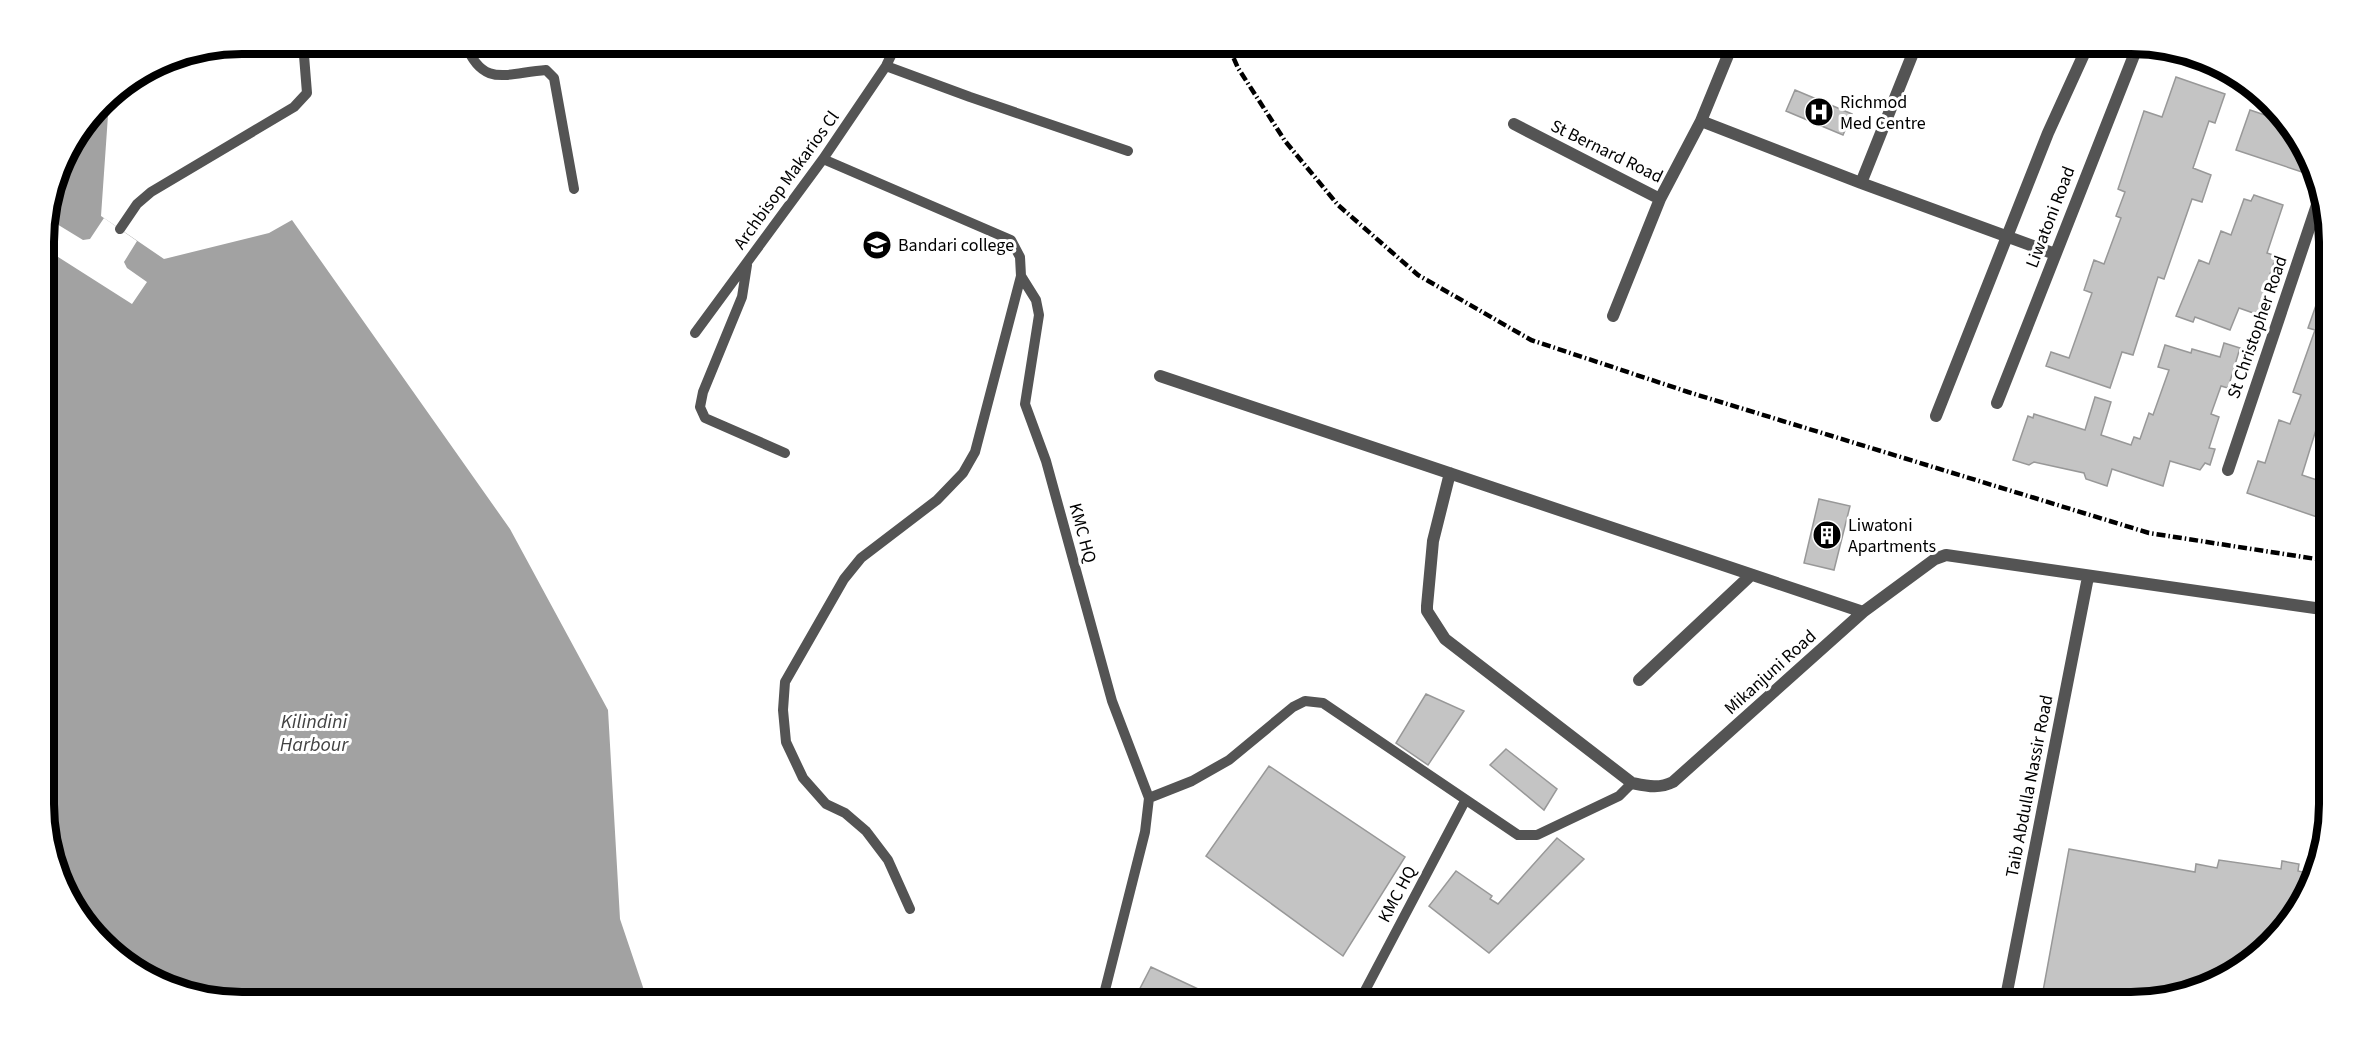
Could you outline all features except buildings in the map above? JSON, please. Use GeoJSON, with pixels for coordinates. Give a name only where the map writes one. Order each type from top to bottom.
{"type":"FeatureCollection","features":[{"type":"Feature","properties":{"kind":"street","name":"St Bernard Road"},"geometry":{"type":"LineString","coordinates":[[1514,124],[1660,199],[1701,121],[1729,54]]}},
{"type":"Feature","properties":{"kind":"street"},"geometry":{"type":"LineString","coordinates":[[1861,183],[1913,54]]}},
{"type":"Feature","properties":{"kind":"street"},"geometry":{"type":"LineString","coordinates":[[1936,416],[2048,133],[2084,54]]}},
{"type":"Feature","properties":{"kind":"street","name":"Liwatoni Road"},"geometry":{"type":"LineString","coordinates":[[1997,403],[2134,54]]}},
{"type":"Feature","properties":{"kind":"street"},"geometry":{"type":"LineString","coordinates":[[1701,121],[2055,254]]}},
{"type":"Feature","properties":{"kind":"street"},"geometry":{"type":"LineString","coordinates":[[1613,316],[1660,199]]}},
{"type":"Feature","properties":{"kind":"street","name":"St Christopher Road"},"geometry":{"type":"LineString","coordinates":[[2228,470],[2316,209]]}},
{"type":"Feature","properties":{"kind":"street"},"geometry":{"type":"LineString","coordinates":[[1160,376],[1863,612]]}},
{"type":"Feature","properties":{"kind":"street"},"geometry":{"type":"LineString","coordinates":[[1450,473],[1433,542],[1427,611],[1445,639],[1632,783]]}},
{"type":"Feature","properties":{"kind":"street","name":"Mikanjuni Road"},"geometry":{"type":"LineString","coordinates":[[1632,783],[1663,787],[1673,782],[1863,612],[1935,559],[1946,555],[2319,609]]}},
{"type":"Feature","properties":{"kind":"street"},"geometry":{"type":"LineString","coordinates":[[1639,680],[1750,575]]}},
{"type":"Feature","properties":{"kind":"street","name":"Taib Abdulla Nassir Road"},"geometry":{"type":"LineString","coordinates":[[2008,992],[2088,577]]}},
{"type":"Feature","properties":{"kind":"lane"},"geometry":{"type":"LineString","coordinates":[[120,229],[137,204],[151,192],[294,107],[307,93],[304,54]]}},
{"type":"Feature","properties":{"kind":"lane"},"geometry":{"type":"LineString","coordinates":[[470,54],[477,67],[485,73],[498,76],[546,70],[554,78],[574,189]]}},
{"type":"Feature","properties":{"kind":"lane","name":"Archbisop Makarios Cl"},"geometry":{"type":"LineString","coordinates":[[695,333],[823,159],[892,54]]}},
{"type":"Feature","properties":{"kind":"lane"},"geometry":{"type":"LineString","coordinates":[[886,66],[1128,151]]}},
{"type":"Feature","properties":{"kind":"lane"},"geometry":{"type":"LineString","coordinates":[[823,159],[1011,240],[1020,257],[1022,276],[975,452],[963,473],[937,500],[861,558],[844,579],[785,682],[783,710],[786,742],[803,778],[826,804],[845,813],[866,831],[888,860],[910,909]]}},
{"type":"Feature","properties":{"kind":"lane"},"geometry":{"type":"LineString","coordinates":[[747,262],[742,297],[703,392],[700,407],[705,418],[785,453]]}},
{"type":"Feature","properties":{"kind":"lane","name":"KMC HQ"},"geometry":{"type":"LineString","coordinates":[[1022,276],[1036,300],[1039,315],[1025,404],[1046,461],[1112,701],[1149,798],[1145,832],[1105,992]]}},
{"type":"Feature","properties":{"kind":"lane"},"geometry":{"type":"LineString","coordinates":[[1149,798],[1192,781],[1229,760],[1293,707],[1305,701],[1323,703],[1518,835],[1527,837],[1537,835],[1619,796],[1632,783]]}},
{"type":"Feature","properties":{"kind":"lane","name":"KMC HQ"},"geometry":{"type":"LineString","coordinates":[[1364,992],[1465,801]]}},
{"type":"Feature","properties":{"kind":"water","name":"Kilindini Harbour"},"geometry":{"type":"Polygon","coordinates":[[[108,110],[101,216],[164,259],[269,233],[292,220],[510,529],[608,710],[620,919],[645,992],[229,992],[193,986],[148,967],[109,937],[79,898],[60,853],[54,804],[54,229],[60,193],[73,159],[93,127],[108,110]]]}},
{"type":"Feature","properties":{"kind":"pier"},"geometry":{"type":"Polygon","coordinates":[[[104,218],[137,241],[124,262],[127,268],[147,282],[132,304],[54,254],[55,223],[83,240],[90,239],[104,218]]]}},
{"type":"Feature","properties":{"kind":"railway"},"geometry":{"type":"LineString","coordinates":[[1232,54],[1238,68],[1285,141],[1338,205],[1418,275],[1531,340],[1688,392],[2149,533],[2319,559]]}},
{"type":"Feature","properties":{"kind":"place","name":"Richmod Med Centre"},"geometry":{"type":"Point","coordinates":[1819,112]}},
{"type":"Feature","properties":{"kind":"place","name":"Bandari college"},"geometry":{"type":"Point","coordinates":[877,245]}},
{"type":"Feature","properties":{"kind":"place","name":"Liwatoni Apartments"},"geometry":{"type":"Point","coordinates":[1827,535]}}]}
